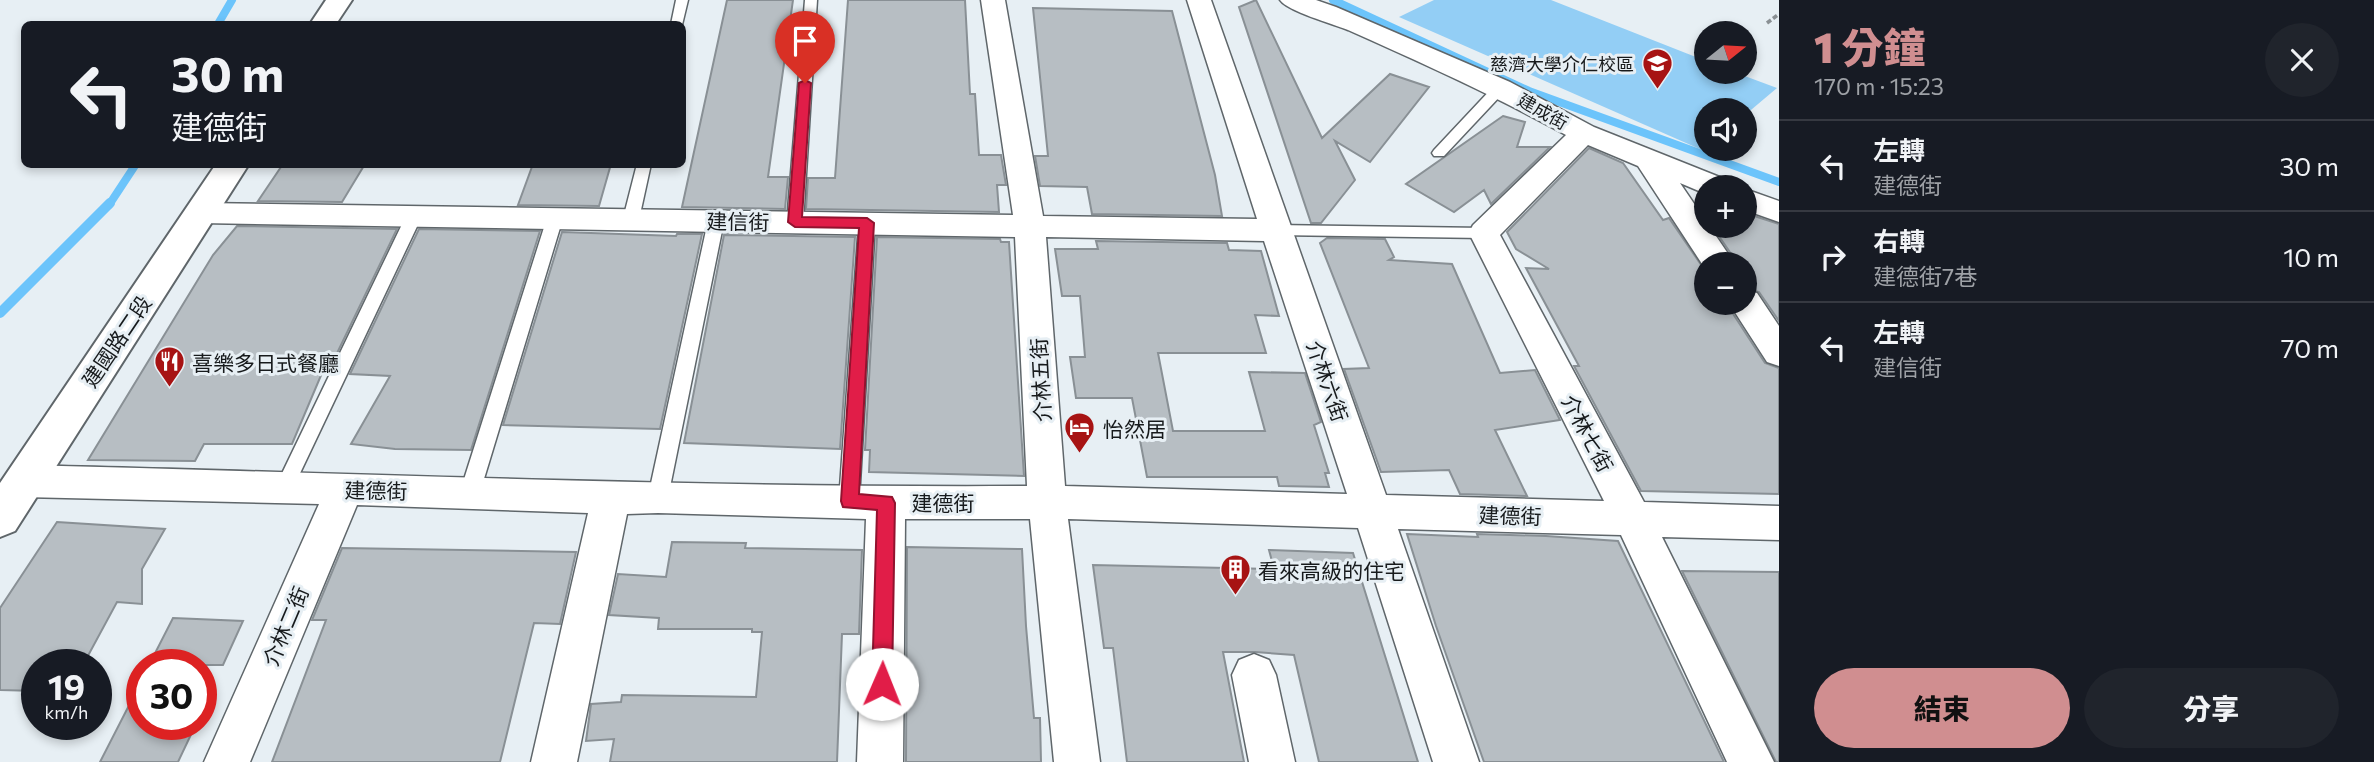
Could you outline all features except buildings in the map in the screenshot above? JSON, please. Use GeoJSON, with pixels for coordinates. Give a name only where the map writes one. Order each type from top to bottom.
{"type":"FeatureCollection","features":[{"type":"Feature","properties":{"kind":"street"},"geometry":{"type":"LineString","coordinates":[[325,21],[339,0]]}},
{"type":"Feature","properties":{"kind":"street","name":"介林五街"},"geometry":{"type":"LineString","coordinates":[[993,0],[1030,227],[1047,502],[1077,762]]}},
{"type":"Feature","properties":{"kind":"street","name":"介林六街"},"geometry":{"type":"LineString","coordinates":[[1199,0],[1275,230],[1374,510],[1456,762]]}},
{"type":"Feature","properties":{"kind":"street","name":"建成街"},"geometry":{"type":"LineString","coordinates":[[1292,0],[1327,12],[1500,88],[1584,133],[1694,178]]}},
{"type":"Feature","properties":{"kind":"street"},"geometry":{"type":"LineString","coordinates":[[1483,233],[1584,133]]}},
{"type":"Feature","properties":{"kind":"street"},"geometry":{"type":"LineString","coordinates":[[1649,160],[1712,252]]}},
{"type":"Feature","properties":{"kind":"street","name":"建國路二段"},"geometry":{"type":"LineString","coordinates":[[0,518],[230,168]]}},
{"type":"Feature","properties":{"kind":"street"},"geometry":{"type":"LineString","coordinates":[[1757,204],[1779,212]]}},
{"type":"Feature","properties":{"kind":"street","name":"建信街"},"geometry":{"type":"LineString","coordinates":[[201,213],[1275,230]]}},
{"type":"Feature","properties":{"kind":"street","name":"介林七街"},"geometry":{"type":"LineString","coordinates":[[1483,233],[1633,519],[1751,762]]}},
{"type":"Feature","properties":{"kind":"street"},"geometry":{"type":"LineString","coordinates":[[1754,315],[1779,353]]}},
{"type":"Feature","properties":{"kind":"street","name":"建德街"},"geometry":{"type":"LineString","coordinates":[[23,481],[611,498],[1047,502],[1779,523]]}},
{"type":"Feature","properties":{"kind":"street","name":"介林二街"},"geometry":{"type":"LineString","coordinates":[[227,762],[344,490]]}},
{"type":"Feature","properties":{"kind":"street"},"geometry":{"type":"LineString","coordinates":[[554,762],[611,498]]}},
{"type":"Feature","properties":{"kind":"street"},"geometry":{"type":"LineString","coordinates":[[868,502],[880,762]]}},
{"type":"Feature","properties":{"kind":"street"},"geometry":{"type":"LineString","coordinates":[[1254,675],[1272,762]]}},
{"type":"Feature","properties":{"kind":"lane"},"geometry":{"type":"LineString","coordinates":[[678,21],[682,0]]}},
{"type":"Feature","properties":{"kind":"lane"},"geometry":{"type":"LineString","coordinates":[[795,222],[811,0]]}},
{"type":"Feature","properties":{"kind":"lane"},"geometry":{"type":"LineString","coordinates":[[1439,153],[1500,88]]}},
{"type":"Feature","properties":{"kind":"lane"},"geometry":{"type":"LineString","coordinates":[[631,219],[643,168]]}},
{"type":"Feature","properties":{"kind":"lane"},"geometry":{"type":"LineString","coordinates":[[284,488],[414,216]]}},
{"type":"Feature","properties":{"kind":"lane"},"geometry":{"type":"LineString","coordinates":[[470,492],[555,218]]}},
{"type":"Feature","properties":{"kind":"lane"},"geometry":{"type":"LineString","coordinates":[[658,497],[716,221]]}},
{"type":"Feature","properties":{"kind":"lane"},"geometry":{"type":"LineString","coordinates":[[867,223],[868,502]]}},
{"type":"Feature","properties":{"kind":"lane"},"geometry":{"type":"LineString","coordinates":[[1275,230],[1483,233]]}},
{"type":"Feature","properties":{"kind":"path"},"geometry":{"type":"LineString","coordinates":[[1767,23],[1779,14]]}},
{"type":"Feature","properties":{"kind":"shaded area","name":"慈濟大學介仁校區"},"geometry":{"type":"Polygon","coordinates":[[[1434,0],[1551,0],[1694,56],[1694,84],[1757,84],[1757,81],[1777,88],[1757,105],[1757,98],[1694,98],[1694,146],[1399,17],[1434,0]]]}},
{"type":"Feature","properties":{"kind":"waterway"},"geometry":{"type":"LineString","coordinates":[[220,21],[232,0]]}},
{"type":"Feature","properties":{"kind":"waterway"},"geometry":{"type":"LineString","coordinates":[[1333,0],[1529,91],[1779,182]]}},
{"type":"Feature","properties":{"kind":"waterway"},"geometry":{"type":"LineString","coordinates":[[109,205],[133,168]]}},
{"type":"Feature","properties":{"kind":"waterway"},"geometry":{"type":"LineString","coordinates":[[0,313],[110,203]]}},
{"type":"Feature","properties":{"kind":"place","name":"慈濟大學介仁校區"},"geometry":{"type":"Point","coordinates":[1657,91]}},
{"type":"Feature","properties":{"kind":"place","name":"喜樂多日式餐廳"},"geometry":{"type":"Point","coordinates":[169,389]}},
{"type":"Feature","properties":{"kind":"place","name":"怡然居"},"geometry":{"type":"Point","coordinates":[1080,455]}},
{"type":"Feature","properties":{"kind":"place","name":"看來高級的住宅"},"geometry":{"type":"Point","coordinates":[1235,597]}},
{"type":"Feature","properties":{"kind":"route"},"geometry":{"type":"LineString","coordinates":[[805,83],[795,222],[867,223],[849,501],[886,503],[882,684]]}}]}
